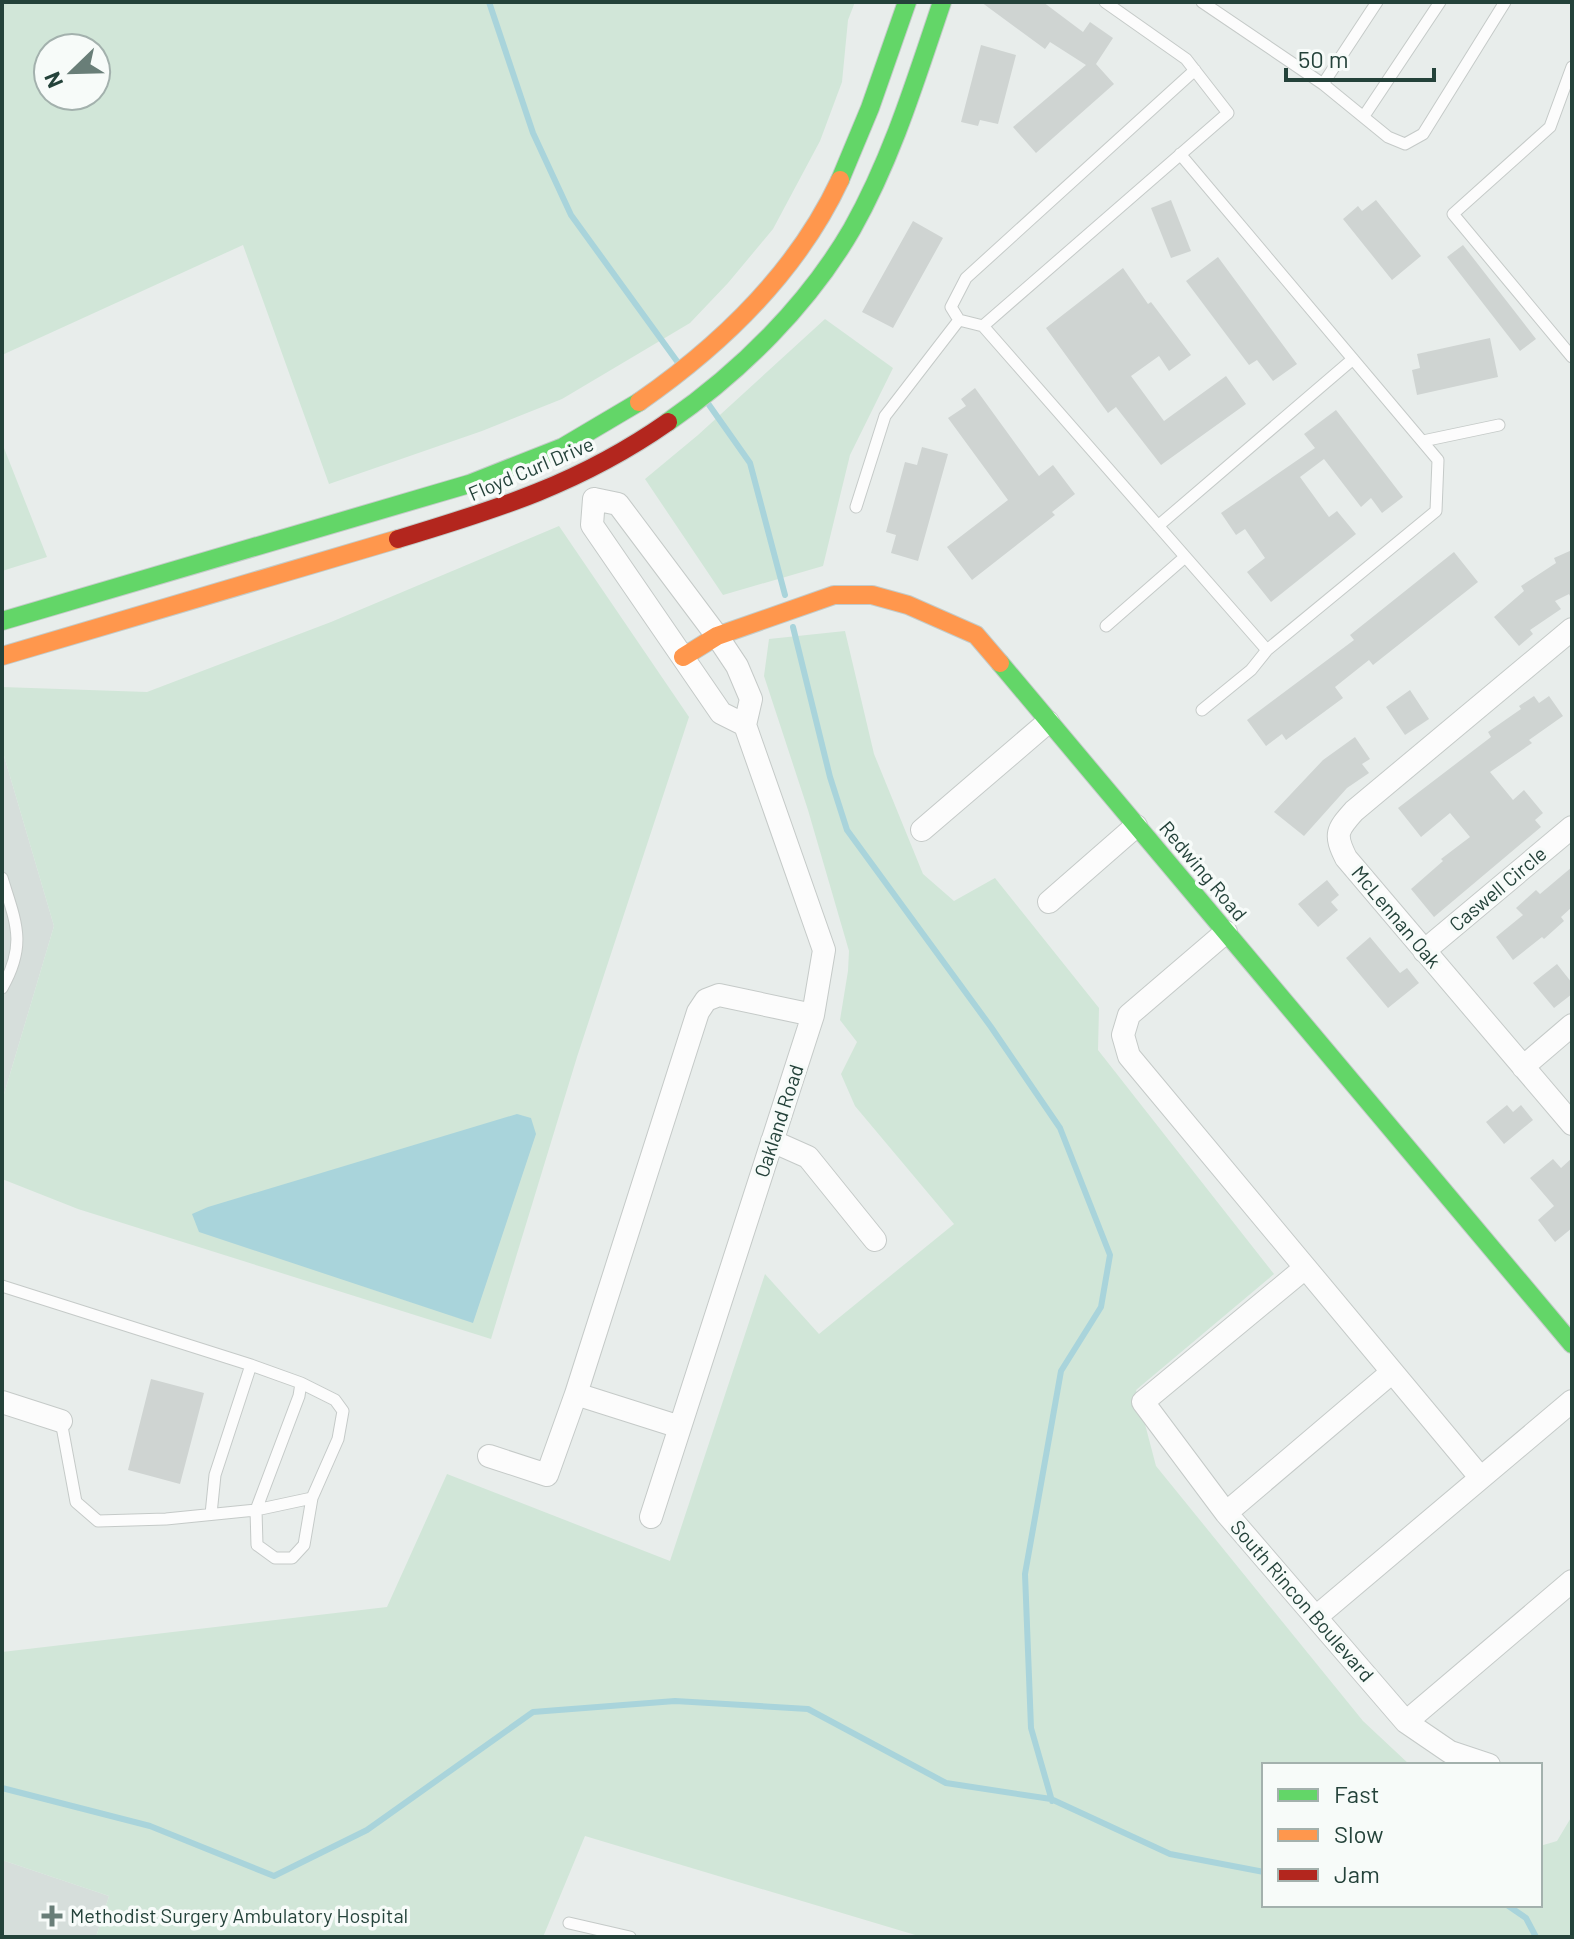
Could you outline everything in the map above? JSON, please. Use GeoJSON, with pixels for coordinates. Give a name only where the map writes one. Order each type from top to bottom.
{"type":"FeatureCollection","features":[{"type":"Feature","properties":{"kind":"street","name":"Floyd Curl Drive"},"geometry":{"type":"LineString","coordinates":[[2,621],[469,484],[591,433],[656,392],[708,348],[759,298],[822,214],[856,147],[907,2]]}},
{"type":"Feature","properties":{"kind":"street","name":"Floyd Curl Drive"},"geometry":{"type":"LineString","coordinates":[[2,656],[479,515],[607,462],[675,418],[730,373],[783,320],[851,230],[886,160],[942,2]]}},
{"type":"Feature","properties":{"kind":"street"},"geometry":{"type":"LineString","coordinates":[[560,448],[594,499],[592,525],[721,713],[745,725]]}},
{"type":"Feature","properties":{"kind":"street","name":"Oakland Road"},"geometry":{"type":"LineString","coordinates":[[594,499],[618,504],[737,666],[751,699],[745,725],[824,950],[813,1015],[651,1517]]}},
{"type":"Feature","properties":{"kind":"street","name":"Redwing Road"},"geometry":{"type":"LineString","coordinates":[[683,657],[717,636],[834,595],[872,595],[908,605],[976,635],[1572,1344]]}},
{"type":"Feature","properties":{"kind":"street","name":"McLennan Oak"},"geometry":{"type":"LineString","coordinates":[[1572,629],[1354,811],[1340,827],[1339,843],[1346,858],[1572,1124]]}},
{"type":"Feature","properties":{"kind":"street"},"geometry":{"type":"LineString","coordinates":[[922,830],[1048,722]]}},
{"type":"Feature","properties":{"kind":"street"},"geometry":{"type":"LineString","coordinates":[[1049,902],[1136,826]]}},
{"type":"Feature","properties":{"kind":"street","name":"Caswell Circle"},"geometry":{"type":"LineString","coordinates":[[1424,951],[1572,827]]}},
{"type":"Feature","properties":{"kind":"street"},"geometry":{"type":"LineString","coordinates":[[1226,932],[1129,1015],[1123,1035],[1129,1056],[1480,1477]]}},
{"type":"Feature","properties":{"kind":"street"},"geometry":{"type":"LineString","coordinates":[[489,1456],[547,1475],[576,1394],[698,1012],[706,1000],[719,995],[813,1015]]}},
{"type":"Feature","properties":{"kind":"street"},"geometry":{"type":"LineString","coordinates":[[1523,1067],[1572,1025]]}},
{"type":"Feature","properties":{"kind":"street"},"geometry":{"type":"LineString","coordinates":[[772,1141],[808,1157],[875,1240]]}},
{"type":"Feature","properties":{"kind":"street","name":"South Rincon Boulevard"},"geometry":{"type":"LineString","coordinates":[[1305,1268],[1143,1402],[1226,1513],[1406,1722],[1450,1752],[1483,1763]]}},
{"type":"Feature","properties":{"kind":"street"},"geometry":{"type":"LineString","coordinates":[[1226,1513],[1391,1373]]}},
{"type":"Feature","properties":{"kind":"street"},"geometry":{"type":"LineString","coordinates":[[576,1394],[680,1427]]}},
{"type":"Feature","properties":{"kind":"street"},"geometry":{"type":"LineString","coordinates":[[1316,1617],[1572,1401]]}},
{"type":"Feature","properties":{"kind":"street"},"geometry":{"type":"LineString","coordinates":[[2,1402],[61,1421]]}},
{"type":"Feature","properties":{"kind":"street"},"geometry":{"type":"LineString","coordinates":[[1406,1722],[1572,1581]]}},
{"type":"Feature","properties":{"kind":"lane"},"geometry":{"type":"LineString","coordinates":[[983,326],[1228,113],[1186,59],[1105,2]]}},
{"type":"Feature","properties":{"kind":"lane"},"geometry":{"type":"LineString","coordinates":[[1202,2],[1323,84],[1388,137],[1405,144],[1423,134],[1505,2]]}},
{"type":"Feature","properties":{"kind":"lane"},"geometry":{"type":"LineString","coordinates":[[1323,84],[1377,2]]}},
{"type":"Feature","properties":{"kind":"lane"},"geometry":{"type":"LineString","coordinates":[[1364,116],[1440,2]]}},
{"type":"Feature","properties":{"kind":"lane"},"geometry":{"type":"LineString","coordinates":[[1572,67],[1550,127],[1453,214],[1572,357]]}},
{"type":"Feature","properties":{"kind":"lane"},"geometry":{"type":"LineString","coordinates":[[1195,70],[966,278],[951,307],[959,320],[983,326],[1267,650]]}},
{"type":"Feature","properties":{"kind":"lane"},"geometry":{"type":"LineString","coordinates":[[1180,154],[1438,460],[1436,511],[1267,650],[1251,670],[1202,710]]}},
{"type":"Feature","properties":{"kind":"lane"},"geometry":{"type":"LineString","coordinates":[[856,507],[885,416],[959,320]]}},
{"type":"Feature","properties":{"kind":"lane"},"geometry":{"type":"LineString","coordinates":[[1158,526],[1353,359]]}},
{"type":"Feature","properties":{"kind":"lane"},"geometry":{"type":"LineString","coordinates":[[1423,441],[1499,425]]}},
{"type":"Feature","properties":{"kind":"lane"},"geometry":{"type":"LineString","coordinates":[[1106,626],[1185,557]]}},
{"type":"Feature","properties":{"kind":"lane"},"geometry":{"type":"LineString","coordinates":[[2,878],[17,927],[17,954],[2,988]]}},
{"type":"Feature","properties":{"kind":"lane"},"geometry":{"type":"LineString","coordinates":[[2,1286],[251,1365],[301,1383],[335,1400],[343,1411],[338,1439],[312,1498],[304,1545],[292,1558],[275,1558],[257,1545],[256,1510],[299,1396],[301,1383]]}},
{"type":"Feature","properties":{"kind":"lane"},"geometry":{"type":"LineString","coordinates":[[211,1514],[215,1475],[251,1365]]}},
{"type":"Feature","properties":{"kind":"lane"},"geometry":{"type":"LineString","coordinates":[[61,1421],[76,1502],[98,1521],[166,1519],[256,1510],[312,1498]]}},
{"type":"Feature","properties":{"kind":"lane"},"geometry":{"type":"LineString","coordinates":[[569,1923],[630,1937]]}},
{"type":"Feature","properties":{"kind":"shaded area"},"geometry":{"type":"Polygon","coordinates":[[[2,749],[54,926],[2,1101],[2,749]]]}},
{"type":"Feature","properties":{"kind":"shaded area","name":"Methodist Surgery Ambulatory Hospital"},"geometry":{"type":"Polygon","coordinates":[[[2,1860],[109,1896],[96,1937],[2,1937],[2,1860]]]}},
{"type":"Feature","properties":{"kind":"green space"},"geometry":{"type":"Polygon","coordinates":[[[2,2],[855,2],[848,20],[842,82],[820,141],[773,229],[728,283],[690,323],[562,399],[482,431],[329,484],[243,245],[2,355],[2,2]]]}},
{"type":"Feature","properties":{"kind":"green space"},"geometry":{"type":"Polygon","coordinates":[[[825,319],[893,368],[850,455],[823,566],[723,595],[645,479],[825,319]]]}},
{"type":"Feature","properties":{"kind":"green space"},"geometry":{"type":"Polygon","coordinates":[[[2,443],[47,557],[2,571],[2,443]]]}},
{"type":"Feature","properties":{"kind":"green space"},"geometry":{"type":"Polygon","coordinates":[[[559,526],[689,717],[577,1057],[491,1339],[78,1209],[2,1179],[2,1101],[54,926],[2,749],[2,687],[147,692],[331,622],[559,526]]]}},
{"type":"Feature","properties":{"kind":"green space"},"geometry":{"type":"Polygon","coordinates":[[[845,631],[874,754],[923,874],[954,901],[995,878],[1099,1008],[1098,1050],[1274,1274],[1136,1390],[1156,1466],[1363,1721],[1408,1763],[1262,1763],[1262,1907],[1542,1907],[1542,1845],[1557,1841],[1572,1816],[1572,1937],[922,1937],[585,1836],[543,1937],[96,1937],[109,1896],[2,1860],[2,1652],[387,1607],[447,1474],[670,1561],[765,1274],[819,1334],[954,1224],[855,1106],[841,1074],[857,1042],[840,1020],[849,951],[808,810],[764,676],[769,639],[845,631]]]}},
{"type":"Feature","properties":{"kind":"water"},"geometry":{"type":"Polygon","coordinates":[[[517,1114],[531,1118],[536,1134],[473,1323],[199,1232],[192,1214],[208,1207],[517,1114]]]}},
{"type":"Feature","properties":{"kind":"building"},"geometry":{"type":"Polygon","coordinates":[[[981,2],[1043,2],[1083,32],[1090,22],[1113,38],[1096,64],[1114,84],[1036,153],[1013,127],[1086,65],[1050,42],[1045,49],[981,2]]]}},
{"type":"Feature","properties":{"kind":"building"},"geometry":{"type":"Polygon","coordinates":[[[981,45],[1016,55],[998,124],[980,120],[978,126],[961,122],[981,45]]]}},
{"type":"Feature","properties":{"kind":"building"},"geometry":{"type":"Polygon","coordinates":[[[1171,200],[1191,251],[1171,258],[1151,208],[1171,200]]]}},
{"type":"Feature","properties":{"kind":"building"},"geometry":{"type":"Polygon","coordinates":[[[1376,200],[1421,256],[1392,280],[1343,219],[1358,206],[1362,211],[1376,200]]]}},
{"type":"Feature","properties":{"kind":"building"},"geometry":{"type":"Polygon","coordinates":[[[913,221],[943,238],[893,328],[862,312],[913,221]]]}},
{"type":"Feature","properties":{"kind":"building"},"geometry":{"type":"Polygon","coordinates":[[[1463,245],[1536,339],[1520,351],[1447,257],[1463,245]]]}},
{"type":"Feature","properties":{"kind":"building"},"geometry":{"type":"Polygon","coordinates":[[[1218,257],[1297,364],[1273,381],[1257,360],[1249,365],[1186,281],[1218,257]]]}},
{"type":"Feature","properties":{"kind":"building"},"geometry":{"type":"Polygon","coordinates":[[[1123,268],[1148,304],[1151,302],[1191,355],[1169,371],[1159,356],[1131,376],[1164,421],[1226,376],[1246,404],[1161,465],[1116,407],[1108,413],[1046,328],[1123,268]]]}},
{"type":"Feature","properties":{"kind":"building"},"geometry":{"type":"Polygon","coordinates":[[[1490,338],[1498,377],[1417,395],[1412,370],[1420,368],[1417,354],[1490,338]]]}},
{"type":"Feature","properties":{"kind":"building"},"geometry":{"type":"Polygon","coordinates":[[[975,388],[1039,476],[1053,465],[1075,494],[1052,512],[1055,515],[972,580],[947,547],[1008,500],[948,418],[966,406],[961,399],[975,388]]]}},
{"type":"Feature","properties":{"kind":"building"},"geometry":{"type":"Polygon","coordinates":[[[1336,410],[1403,497],[1382,513],[1371,498],[1361,507],[1324,459],[1300,477],[1329,517],[1337,511],[1356,534],[1271,602],[1247,572],[1265,558],[1245,529],[1236,535],[1221,513],[1315,448],[1304,434],[1336,410]]]}},
{"type":"Feature","properties":{"kind":"building"},"geometry":{"type":"Polygon","coordinates":[[[922,447],[948,454],[918,561],[891,553],[896,535],[886,532],[905,462],[917,465],[922,447]]]}},
{"type":"Feature","properties":{"kind":"building"},"geometry":{"type":"Polygon","coordinates":[[[1572,550],[1572,600],[1569,594],[1555,601],[1561,609],[1530,630],[1533,634],[1519,646],[1494,617],[1524,591],[1521,586],[1556,563],[1554,558],[1572,550]]]}},
{"type":"Feature","properties":{"kind":"building"},"geometry":{"type":"Polygon","coordinates":[[[1454,552],[1478,582],[1373,665],[1369,660],[1335,687],[1343,698],[1286,740],[1282,734],[1266,746],[1247,720],[1354,640],[1350,635],[1454,552]]]}},
{"type":"Feature","properties":{"kind":"building"},"geometry":{"type":"Polygon","coordinates":[[[1410,690],[1429,719],[1405,735],[1386,707],[1410,690]]]}},
{"type":"Feature","properties":{"kind":"building"},"geometry":{"type":"Polygon","coordinates":[[[1534,696],[1539,703],[1549,696],[1563,716],[1529,740],[1532,743],[1490,772],[1513,800],[1524,790],[1543,813],[1535,820],[1541,827],[1434,917],[1411,889],[1443,861],[1441,859],[1470,837],[1450,813],[1421,837],[1398,808],[1491,737],[1488,732],[1534,696]]]}},
{"type":"Feature","properties":{"kind":"building"},"geometry":{"type":"Polygon","coordinates":[[[1355,737],[1370,759],[1362,764],[1369,773],[1347,788],[1304,836],[1274,812],[1323,760],[1355,737]]]}},
{"type":"Feature","properties":{"kind":"building"},"geometry":{"type":"Polygon","coordinates":[[[1572,867],[1572,907],[1561,917],[1564,921],[1513,960],[1496,937],[1523,915],[1516,908],[1536,890],[1540,894],[1572,867]]]}},
{"type":"Feature","properties":{"kind":"building"},"geometry":{"type":"Polygon","coordinates":[[[1327,880],[1339,895],[1331,902],[1338,910],[1318,927],[1298,904],[1327,880]]]}},
{"type":"Feature","properties":{"kind":"building"},"geometry":{"type":"Polygon","coordinates":[[[1370,937],[1400,973],[1407,968],[1419,983],[1388,1008],[1346,958],[1370,937]]]}},
{"type":"Feature","properties":{"kind":"building"},"geometry":{"type":"Polygon","coordinates":[[[1557,964],[1572,983],[1572,994],[1554,1008],[1533,983],[1557,964]]]}},
{"type":"Feature","properties":{"kind":"building"},"geometry":{"type":"Polygon","coordinates":[[[1507,1105],[1513,1112],[1521,1105],[1533,1120],[1504,1144],[1486,1122],[1507,1105]]]}},
{"type":"Feature","properties":{"kind":"building"},"geometry":{"type":"Polygon","coordinates":[[[1572,1158],[1572,1228],[1555,1242],[1538,1220],[1554,1206],[1530,1178],[1553,1159],[1561,1168],[1572,1158]]]}},
{"type":"Feature","properties":{"kind":"building"},"geometry":{"type":"Polygon","coordinates":[[[151,1379],[204,1393],[180,1484],[128,1470],[151,1379]]]}},
{"type":"Feature","properties":{"kind":"waterway"},"geometry":{"type":"LineString","coordinates":[[489,2],[533,133],[571,215],[679,364]]}},
{"type":"Feature","properties":{"kind":"waterway"},"geometry":{"type":"LineString","coordinates":[[707,402],[750,463],[785,595]]}},
{"type":"Feature","properties":{"kind":"waterway"},"geometry":{"type":"LineString","coordinates":[[793,627],[830,777],[847,830],[991,1027],[1060,1128],[1110,1255],[1101,1307],[1061,1371],[1025,1574],[1031,1728],[1052,1801]]}},
{"type":"Feature","properties":{"kind":"waterway"},"geometry":{"type":"LineString","coordinates":[[2,1788],[150,1826],[274,1876],[367,1830],[533,1712],[675,1701],[808,1709],[946,1783],[1051,1799],[1170,1854],[1262,1872]]}},
{"type":"Feature","properties":{"kind":"waterway"},"geometry":{"type":"LineString","coordinates":[[1510,1907],[1526,1918],[1536,1937]]}},
{"type":"Feature","properties":{"kind":"traffic: fast"},"geometry":{"type":"LineString","coordinates":[[840,180],[870,108],[907,2]]}},
{"type":"Feature","properties":{"kind":"traffic: fast"},"geometry":{"type":"LineString","coordinates":[[668,422],[746,359],[793,310],[834,257],[866,202],[891,146],[942,2]]}},
{"type":"Feature","properties":{"kind":"traffic: fast"},"geometry":{"type":"LineString","coordinates":[[2,621],[469,484],[563,447],[639,402]]}},
{"type":"Feature","properties":{"kind":"traffic: fast"},"geometry":{"type":"LineString","coordinates":[[1000,663],[1572,1344]]}},
{"type":"Feature","properties":{"kind":"traffic: slow"},"geometry":{"type":"LineString","coordinates":[[639,402],[699,356],[754,304],[802,245],[840,180]]}},
{"type":"Feature","properties":{"kind":"traffic: slow"},"geometry":{"type":"LineString","coordinates":[[2,656],[398,539]]}},
{"type":"Feature","properties":{"kind":"traffic: slow"},"geometry":{"type":"LineString","coordinates":[[683,657],[717,636],[834,595],[872,595],[908,605],[976,635],[1000,663]]}},
{"type":"Feature","properties":{"kind":"traffic: jam"},"geometry":{"type":"LineString","coordinates":[[398,539],[470,517],[571,478],[668,422]]}},
{"type":"Feature","properties":{"kind":"place","name":"Methodist Surgery Ambulatory Hospital"},"geometry":{"type":"Point","coordinates":[52,1916]}}]}
